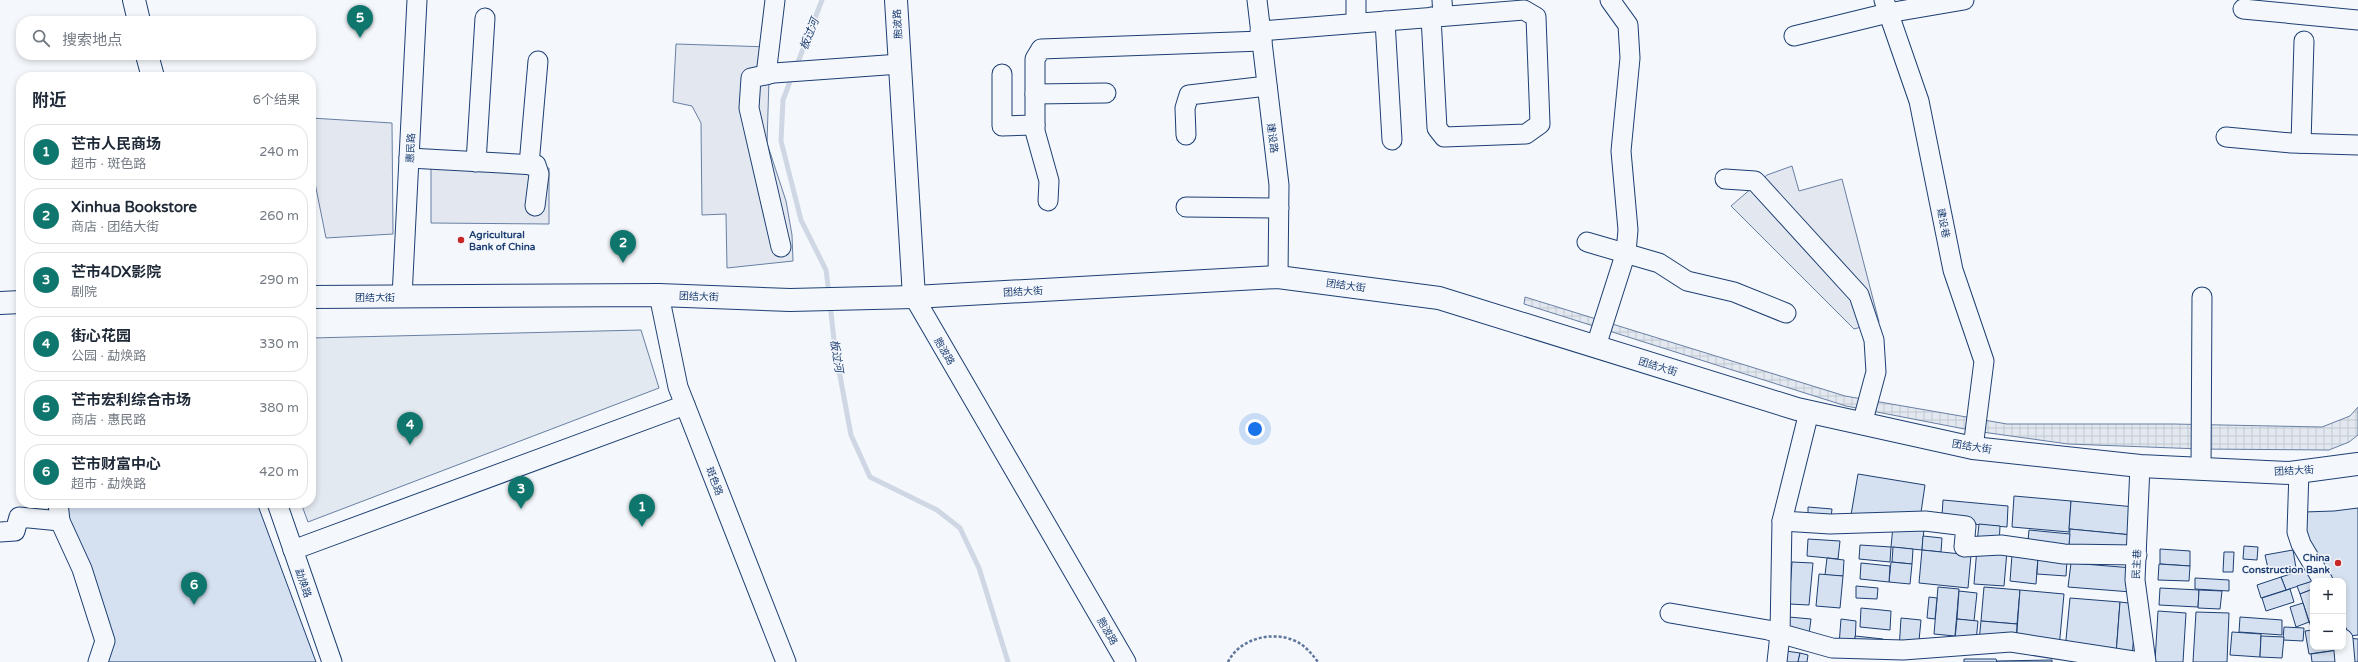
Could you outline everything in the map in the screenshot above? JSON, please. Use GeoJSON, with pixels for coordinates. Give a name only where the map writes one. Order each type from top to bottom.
{"type":"FeatureCollection","features":[{"type":"Feature","properties":{"kind":"main road"},"geometry":{"type":"LineString","coordinates":[[134,0],[138,16]]}},
{"type":"Feature","properties":{"kind":"main road","name":"胞波路"},"geometry":{"type":"LineString","coordinates":[[896,0],[914,297]]}},
{"type":"Feature","properties":{"kind":"main road"},"geometry":{"type":"LineString","coordinates":[[149,60],[152,72]]}},
{"type":"Feature","properties":{"kind":"main road","name":"团结大街"},"geometry":{"type":"LineString","coordinates":[[316,297],[659,295],[790,300],[914,297],[1278,276],[1439,298],[1809,412],[1973,448],[2140,466],[2201,469],[2299,471],[2358,464]]}},
{"type":"Feature","properties":{"kind":"main road"},"geometry":{"type":"LineString","coordinates":[[0,302],[16,302]]}},
{"type":"Feature","properties":{"kind":"street","name":"惠民路"},"geometry":{"type":"LineString","coordinates":[[402,297],[417,0]]}},
{"type":"Feature","properties":{"kind":"street"},"geometry":{"type":"LineString","coordinates":[[770,74],[775,0]]}},
{"type":"Feature","properties":{"kind":"street","name":"建设路"},"geometry":{"type":"LineString","coordinates":[[1257,0],[1279,184],[1278,276]]}},
{"type":"Feature","properties":{"kind":"street"},"geometry":{"type":"LineString","coordinates":[[1356,0],[1356,23]]}},
{"type":"Feature","properties":{"kind":"street"},"geometry":{"type":"LineString","coordinates":[[1596,346],[1626,252],[1628,230],[1621,151],[1630,58],[1628,25],[1610,0]]}},
{"type":"Feature","properties":{"kind":"street"},"geometry":{"type":"LineString","coordinates":[[1794,36],[1886,6],[1964,0]]}},
{"type":"Feature","properties":{"kind":"street","name":"建设巷"},"geometry":{"type":"LineString","coordinates":[[1886,6],[1919,101],[1953,270],[1984,361],[1973,448]]}},
{"type":"Feature","properties":{"kind":"street"},"geometry":{"type":"LineString","coordinates":[[2243,9],[2358,20]]}},
{"type":"Feature","properties":{"kind":"street"},"geometry":{"type":"LineString","coordinates":[[1048,201],[1049,181],[1036,125],[1035,59],[1041,49],[1261,36],[1356,23],[1385,21],[1439,11],[1524,10],[1536,17],[1540,124],[1526,134],[1444,138],[1437,128],[1439,11]]}},
{"type":"Feature","properties":{"kind":"street"},"geometry":{"type":"LineString","coordinates":[[476,162],[485,18]]}},
{"type":"Feature","properties":{"kind":"street"},"geometry":{"type":"LineString","coordinates":[[1385,21],[1392,140]]}},
{"type":"Feature","properties":{"kind":"street"},"geometry":{"type":"LineString","coordinates":[[2300,143],[2304,41]]}},
{"type":"Feature","properties":{"kind":"street"},"geometry":{"type":"LineString","coordinates":[[529,165],[538,61]]}},
{"type":"Feature","properties":{"kind":"street"},"geometry":{"type":"LineString","coordinates":[[781,247],[749,108],[751,78],[770,74],[817,69],[900,64]]}},
{"type":"Feature","properties":{"kind":"street"},"geometry":{"type":"LineString","coordinates":[[1002,74],[1002,126],[1036,125]]}},
{"type":"Feature","properties":{"kind":"street"},"geometry":{"type":"LineString","coordinates":[[1186,135],[1186,108],[1189,96],[1267,86]]}},
{"type":"Feature","properties":{"kind":"street"},"geometry":{"type":"LineString","coordinates":[[1035,94],[1106,93]]}},
{"type":"Feature","properties":{"kind":"street"},"geometry":{"type":"LineString","coordinates":[[2226,137],[2300,143],[2358,145]]}},
{"type":"Feature","properties":{"kind":"street"},"geometry":{"type":"LineString","coordinates":[[409,158],[536,165],[539,174],[535,206]]}},
{"type":"Feature","properties":{"kind":"street"},"geometry":{"type":"LineString","coordinates":[[1725,179],[1755,181],[1859,295],[1874,340],[1876,372],[1862,424]]}},
{"type":"Feature","properties":{"kind":"street"},"geometry":{"type":"LineString","coordinates":[[1186,207],[1279,208]]}},
{"type":"Feature","properties":{"kind":"street"},"geometry":{"type":"LineString","coordinates":[[1587,242],[1659,262],[1687,281],[1734,292],[1786,313]]}},
{"type":"Feature","properties":{"kind":"street","name":"斑色路"},"geometry":{"type":"LineString","coordinates":[[659,295],[678,387],[786,662]]}},
{"type":"Feature","properties":{"kind":"street","name":"胞波路"},"geometry":{"type":"LineString","coordinates":[[914,297],[1126,662]]}},
{"type":"Feature","properties":{"kind":"street"},"geometry":{"type":"LineString","coordinates":[[2201,469],[2202,297]]}},
{"type":"Feature","properties":{"kind":"street"},"geometry":{"type":"LineString","coordinates":[[293,550],[685,405]]}},
{"type":"Feature","properties":{"kind":"street"},"geometry":{"type":"LineString","coordinates":[[1777,662],[1780,634],[1782,521],[1809,412]]}},
{"type":"Feature","properties":{"kind":"street","name":"民主巷"},"geometry":{"type":"LineString","coordinates":[[2140,466],[2135,580],[2146,662]]}},
{"type":"Feature","properties":{"kind":"street"},"geometry":{"type":"LineString","coordinates":[[2299,471],[2298,532],[2301,544],[2320,578]]}},
{"type":"Feature","properties":{"kind":"street","name":"勐焕路"},"geometry":{"type":"LineString","coordinates":[[279,508],[332,662]]}},
{"type":"Feature","properties":{"kind":"street"},"geometry":{"type":"LineString","coordinates":[[0,532],[15,531],[19,517],[59,512],[82,570],[105,641],[98,662]]}},
{"type":"Feature","properties":{"kind":"street"},"geometry":{"type":"LineString","coordinates":[[1782,521],[1830,524],[1925,521],[1966,526],[1964,547],[2001,545],[2064,554],[2137,555]]}},
{"type":"Feature","properties":{"kind":"street"},"geometry":{"type":"LineString","coordinates":[[1670,613],[1780,634],[1832,648],[1904,656],[2011,642],[2140,662]]}},
{"type":"Feature","properties":{"kind":"street"},"geometry":{"type":"LineString","coordinates":[[2344,650],[2345,662]]}},
{"type":"Feature","properties":{"kind":"path"},"geometry":{"type":"LineString","coordinates":[[1228,662],[1242,646],[1258,638],[1276,636],[1293,640],[1308,650],[1318,662]]}},
{"type":"Feature","properties":{"kind":"shaded area"},"geometry":{"type":"Polygon","coordinates":[[[676,44],[770,47],[767,143],[786,201],[792,235],[793,261],[727,268],[726,214],[702,215],[701,123],[692,106],[673,102],[676,44]]]}},
{"type":"Feature","properties":{"kind":"shaded area"},"geometry":{"type":"Polygon","coordinates":[[[316,118],[392,123],[393,234],[326,238],[316,188],[316,118]]]}},
{"type":"Feature","properties":{"kind":"shaded area"},"geometry":{"type":"Polygon","coordinates":[[[1792,166],[1799,191],[1842,179],[1879,322],[1854,329],[1731,206],[1767,175],[1792,166]]]}},
{"type":"Feature","properties":{"kind":"shaded area"},"geometry":{"type":"Polygon","coordinates":[[[431,168],[549,168],[549,224],[431,223],[431,168]]]}},
{"type":"Feature","properties":{"kind":"shaded area"},"geometry":{"type":"Polygon","coordinates":[[[1525,297],[1845,396],[2007,424],[2173,424],[2322,427],[2350,416],[2358,407],[2358,435],[2349,442],[2329,450],[2201,449],[2068,444],[1975,431],[1846,406],[1524,304],[1525,297]]]}},
{"type":"Feature","properties":{"kind":"shaded area"},"geometry":{"type":"Polygon","coordinates":[[[641,330],[659,388],[308,522],[303,508],[316,508],[316,338],[641,330]]]}},
{"type":"Feature","properties":{"kind":"building"},"geometry":{"type":"Polygon","coordinates":[[[1858,474],[1925,485],[1919,526],[1851,515],[1858,474]]]}},
{"type":"Feature","properties":{"kind":"building"},"geometry":{"type":"Polygon","coordinates":[[[2014,496],[2071,501],[2069,532],[2012,527],[2014,496]]]}},
{"type":"Feature","properties":{"kind":"building"},"geometry":{"type":"Polygon","coordinates":[[[1943,500],[2008,506],[2007,527],[1961,523],[1941,532],[1943,500]]]}},
{"type":"Feature","properties":{"kind":"building"},"geometry":{"type":"Polygon","coordinates":[[[2071,501],[2135,507],[2132,535],[2069,529],[2071,501]]]}},
{"type":"Feature","properties":{"kind":"building"},"geometry":{"type":"Polygon","coordinates":[[[1808,507],[1832,509],[1831,518],[1808,516],[1808,507]]]}},
{"type":"Feature","properties":{"kind":"building"},"geometry":{"type":"Polygon","coordinates":[[[60,508],[259,508],[316,662],[98,662],[105,641],[60,508]]]}},
{"type":"Feature","properties":{"kind":"building","name":"China Construction Bank"},"geometry":{"type":"Polygon","coordinates":[[[2358,508],[2358,635],[2349,636],[2346,628],[2346,578],[2325,578],[2308,544],[2304,512],[2334,511],[2358,508]]]}},
{"type":"Feature","properties":{"kind":"building"},"geometry":{"type":"Polygon","coordinates":[[[1979,524],[2000,526],[1999,545],[1977,543],[1979,524]]]}},
{"type":"Feature","properties":{"kind":"building"},"geometry":{"type":"Polygon","coordinates":[[[1893,526],[1924,529],[1922,550],[1891,547],[1893,526]]]}},
{"type":"Feature","properties":{"kind":"building"},"geometry":{"type":"Polygon","coordinates":[[[2070,529],[2132,535],[2130,561],[2068,555],[2070,529]]]}},
{"type":"Feature","properties":{"kind":"building"},"geometry":{"type":"Polygon","coordinates":[[[2029,530],[2070,534],[2068,555],[2027,552],[2029,530]]]}},
{"type":"Feature","properties":{"kind":"building"},"geometry":{"type":"Polygon","coordinates":[[[1923,536],[1942,538],[1941,552],[1922,550],[1923,536]]]}},
{"type":"Feature","properties":{"kind":"building"},"geometry":{"type":"Polygon","coordinates":[[[1808,539],[1840,541],[1838,559],[1807,556],[1808,539]]]}},
{"type":"Feature","properties":{"kind":"building"},"geometry":{"type":"Polygon","coordinates":[[[1860,545],[1891,547],[1890,562],[1859,559],[1860,545]]]}},
{"type":"Feature","properties":{"kind":"building"},"geometry":{"type":"Polygon","coordinates":[[[2244,546],[2258,547],[2257,560],[2243,559],[2244,546]]]}},
{"type":"Feature","properties":{"kind":"building"},"geometry":{"type":"Polygon","coordinates":[[[1893,547],[1913,549],[1912,564],[1892,562],[1893,547]]]}},
{"type":"Feature","properties":{"kind":"building"},"geometry":{"type":"Polygon","coordinates":[[[1977,548],[2007,551],[2004,586],[1974,584],[1977,548]]]}},
{"type":"Feature","properties":{"kind":"building"},"geometry":{"type":"Polygon","coordinates":[[[2160,549],[2190,551],[2190,566],[2160,564],[2160,549]]]}},
{"type":"Feature","properties":{"kind":"building"},"geometry":{"type":"Polygon","coordinates":[[[1922,550],[1971,555],[1968,588],[1919,583],[1922,550]]]}},
{"type":"Feature","properties":{"kind":"building"},"geometry":{"type":"Polygon","coordinates":[[[2293,550],[2296,568],[2269,573],[2265,555],[2293,550]]]}},
{"type":"Feature","properties":{"kind":"building"},"geometry":{"type":"Polygon","coordinates":[[[2224,552],[2234,552],[2233,572],[2223,572],[2224,552]]]}},
{"type":"Feature","properties":{"kind":"building"},"geometry":{"type":"Polygon","coordinates":[[[2012,555],[2038,557],[2036,584],[2010,581],[2012,555]]]}},
{"type":"Feature","properties":{"kind":"building"},"geometry":{"type":"Polygon","coordinates":[[[2038,557],[2067,560],[2066,576],[2037,574],[2038,557]]]}},
{"type":"Feature","properties":{"kind":"building"},"geometry":{"type":"Polygon","coordinates":[[[1827,558],[1844,560],[1843,576],[1825,575],[1827,558]]]}},
{"type":"Feature","properties":{"kind":"building"},"geometry":{"type":"Polygon","coordinates":[[[1792,562],[1813,563],[1809,605],[1789,604],[1792,562]]]}},
{"type":"Feature","properties":{"kind":"building"},"geometry":{"type":"Polygon","coordinates":[[[1891,562],[1912,564],[1910,584],[1889,582],[1891,562]]]}},
{"type":"Feature","properties":{"kind":"building"},"geometry":{"type":"Polygon","coordinates":[[[1861,563],[1890,566],[1889,582],[1860,579],[1861,563]]]}},
{"type":"Feature","properties":{"kind":"building"},"geometry":{"type":"Polygon","coordinates":[[[2071,563],[2133,568],[2131,592],[2068,587],[2071,563]]]}},
{"type":"Feature","properties":{"kind":"building"},"geometry":{"type":"Polygon","coordinates":[[[2159,564],[2190,566],[2189,581],[2158,580],[2159,564]]]}},
{"type":"Feature","properties":{"kind":"building"},"geometry":{"type":"Polygon","coordinates":[[[2313,567],[2316,578],[2310,578],[2310,582],[2286,590],[2281,577],[2313,567]]]}},
{"type":"Feature","properties":{"kind":"building"},"geometry":{"type":"Polygon","coordinates":[[[1819,574],[1843,576],[1840,608],[1816,606],[1819,574]]]}},
{"type":"Feature","properties":{"kind":"building"},"geometry":{"type":"Polygon","coordinates":[[[2281,577],[2286,590],[2261,598],[2257,585],[2281,577]]]}},
{"type":"Feature","properties":{"kind":"building"},"geometry":{"type":"Polygon","coordinates":[[[2195,578],[2229,580],[2229,591],[2195,589],[2195,578]]]}},
{"type":"Feature","properties":{"kind":"building"},"geometry":{"type":"Polygon","coordinates":[[[2310,582],[2310,590],[2300,594],[2297,586],[2310,582]]]}},
{"type":"Feature","properties":{"kind":"building"},"geometry":{"type":"Polygon","coordinates":[[[1856,586],[1878,588],[1877,599],[1856,598],[1856,586]]]}},
{"type":"Feature","properties":{"kind":"building"},"geometry":{"type":"Polygon","coordinates":[[[1938,587],[1959,589],[1955,636],[1934,634],[1938,587]]]}},
{"type":"Feature","properties":{"kind":"building"},"geometry":{"type":"Polygon","coordinates":[[[1984,587],[2020,590],[2017,624],[1981,621],[1984,587]]]}},
{"type":"Feature","properties":{"kind":"building"},"geometry":{"type":"Polygon","coordinates":[[[2160,588],[2199,590],[2198,607],[2159,605],[2160,588]]]}},
{"type":"Feature","properties":{"kind":"building"},"geometry":{"type":"Polygon","coordinates":[[[2290,589],[2294,602],[2266,611],[2262,598],[2290,589]]]}},
{"type":"Feature","properties":{"kind":"building"},"geometry":{"type":"Polygon","coordinates":[[[2020,590],[2064,594],[2059,648],[2016,644],[2020,590]]]}},
{"type":"Feature","properties":{"kind":"building"},"geometry":{"type":"Polygon","coordinates":[[[2199,590],[2222,591],[2220,609],[2198,608],[2199,590]]]}},
{"type":"Feature","properties":{"kind":"building"},"geometry":{"type":"Polygon","coordinates":[[[2310,590],[2310,624],[2300,594],[2310,590]]]}},
{"type":"Feature","properties":{"kind":"building"},"geometry":{"type":"Polygon","coordinates":[[[1959,591],[1977,593],[1974,621],[1957,619],[1959,591]]]}},
{"type":"Feature","properties":{"kind":"building"},"geometry":{"type":"Polygon","coordinates":[[[1929,597],[1937,598],[1935,619],[1927,618],[1929,597]]]}},
{"type":"Feature","properties":{"kind":"building"},"geometry":{"type":"Polygon","coordinates":[[[2070,598],[2120,602],[2116,654],[2065,650],[2070,598]]]}},
{"type":"Feature","properties":{"kind":"building"},"geometry":{"type":"Polygon","coordinates":[[[2120,602],[2137,604],[2132,656],[2116,655],[2120,602]]]}},
{"type":"Feature","properties":{"kind":"building"},"geometry":{"type":"Polygon","coordinates":[[[2303,603],[2309,622],[2296,627],[2290,607],[2303,603]]]}},
{"type":"Feature","properties":{"kind":"building"},"geometry":{"type":"Polygon","coordinates":[[[1861,608],[1891,611],[1890,630],[1860,627],[1861,608]]]}},
{"type":"Feature","properties":{"kind":"building"},"geometry":{"type":"Polygon","coordinates":[[[2158,611],[2186,613],[2183,662],[2155,662],[2158,611]]]}},
{"type":"Feature","properties":{"kind":"building"},"geometry":{"type":"Polygon","coordinates":[[[2196,612],[2229,613],[2227,662],[2193,662],[2196,612]]]}},
{"type":"Feature","properties":{"kind":"building"},"geometry":{"type":"Polygon","coordinates":[[[1789,617],[1811,619],[1808,641],[1787,638],[1789,617]]]}},
{"type":"Feature","properties":{"kind":"building"},"geometry":{"type":"Polygon","coordinates":[[[2240,617],[2282,620],[2282,635],[2239,632],[2240,617]]]}},
{"type":"Feature","properties":{"kind":"building"},"geometry":{"type":"Polygon","coordinates":[[[1901,618],[1921,620],[1918,651],[1899,650],[1901,618]]]}},
{"type":"Feature","properties":{"kind":"building"},"geometry":{"type":"Polygon","coordinates":[[[1841,619],[1856,621],[1855,646],[1839,645],[1841,619]]]}},
{"type":"Feature","properties":{"kind":"building"},"geometry":{"type":"Polygon","coordinates":[[[1957,619],[1978,621],[1975,651],[1954,649],[1957,619]]]}},
{"type":"Feature","properties":{"kind":"building"},"geometry":{"type":"Polygon","coordinates":[[[1981,621],[2017,624],[2016,644],[1979,641],[1981,621]]]}},
{"type":"Feature","properties":{"kind":"building"},"geometry":{"type":"Polygon","coordinates":[[[2284,627],[2304,628],[2303,641],[2283,640],[2284,627]]]}},
{"type":"Feature","properties":{"kind":"building"},"geometry":{"type":"Polygon","coordinates":[[[2310,630],[2310,650],[2338,650],[2309,654],[2305,631],[2310,630]]]}},
{"type":"Feature","properties":{"kind":"building"},"geometry":{"type":"Polygon","coordinates":[[[2232,632],[2261,634],[2260,657],[2230,655],[2232,632]]]}},
{"type":"Feature","properties":{"kind":"building"},"geometry":{"type":"Polygon","coordinates":[[[1855,636],[1883,639],[1883,646],[1855,643],[1855,636]]]}},
{"type":"Feature","properties":{"kind":"building"},"geometry":{"type":"Polygon","coordinates":[[[2261,636],[2284,637],[2282,658],[2260,657],[2261,636]]]}},
{"type":"Feature","properties":{"kind":"building"},"geometry":{"type":"Polygon","coordinates":[[[2347,638],[2358,639],[2358,662],[2347,662],[2347,638]]]}},
{"type":"Feature","properties":{"kind":"building"},"geometry":{"type":"Polygon","coordinates":[[[2338,650],[2340,662],[2312,662],[2311,654],[2338,650]]]}},
{"type":"Feature","properties":{"kind":"building"},"geometry":{"type":"Polygon","coordinates":[[[1786,651],[1800,653],[1798,662],[1784,662],[1786,651]]]}},
{"type":"Feature","properties":{"kind":"building"},"geometry":{"type":"Polygon","coordinates":[[[1800,653],[1808,655],[1807,662],[1798,662],[1800,653]]]}},
{"type":"Feature","properties":{"kind":"building"},"geometry":{"type":"Polygon","coordinates":[[[1964,659],[1996,659],[1997,662],[1964,662],[1964,659]]]}},
{"type":"Feature","properties":{"kind":"building"},"geometry":{"type":"Polygon","coordinates":[[[2052,660],[2052,662],[1997,662],[1997,661],[2052,660]]]}},
{"type":"Feature","properties":{"kind":"waterway","name":"板过河"},"geometry":{"type":"LineString","coordinates":[[796,67],[822,0]]}},
{"type":"Feature","properties":{"kind":"waterway","name":"板过河"},"geometry":{"type":"LineString","coordinates":[[792,76],[783,100],[781,141],[801,220],[826,270],[829,294]]}},
{"type":"Feature","properties":{"kind":"waterway","name":"板过河"},"geometry":{"type":"LineString","coordinates":[[830,304],[835,349],[851,435],[870,477],[937,510],[960,528],[979,568],[1008,662]]}},
{"type":"Feature","properties":{"kind":"place","name":"芒市宏利综合市场"},"geometry":{"type":"Point","coordinates":[360,38]}},
{"type":"Feature","properties":{"kind":"place","name":"Agricultural Bank of China"},"geometry":{"type":"Point","coordinates":[461,240]}},
{"type":"Feature","properties":{"kind":"place","name":"Xinhua Bookstore"},"geometry":{"type":"Point","coordinates":[623,263]}},
{"type":"Feature","properties":{"kind":"place","name":"街心花园"},"geometry":{"type":"Point","coordinates":[410,445]}},
{"type":"Feature","properties":{"kind":"place","name":"芒市4DX影院"},"geometry":{"type":"Point","coordinates":[521,509]}},
{"type":"Feature","properties":{"kind":"place","name":"芒市人民商场"},"geometry":{"type":"Point","coordinates":[642,527]}},
{"type":"Feature","properties":{"kind":"place","name":"China Construction Bank"},"geometry":{"type":"Point","coordinates":[2338,563]}},
{"type":"Feature","properties":{"kind":"place","name":"芒市财富中心"},"geometry":{"type":"Point","coordinates":[194,605]}}]}
